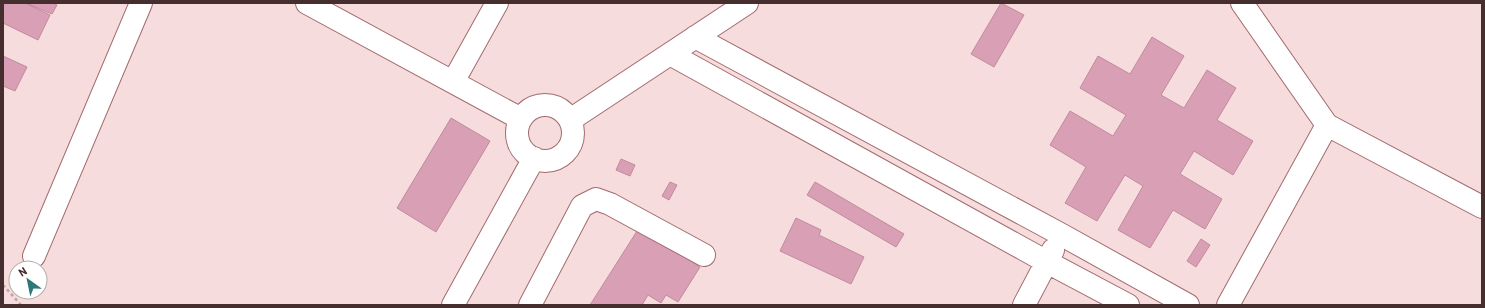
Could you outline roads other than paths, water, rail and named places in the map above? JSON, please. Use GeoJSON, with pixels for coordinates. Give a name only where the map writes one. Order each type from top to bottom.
{"type":"FeatureCollection","features":[{"type":"Feature","properties":{"kind":"lane"},"geometry":{"type":"LineString","coordinates":[[34,256],[141,3]]}},
{"type":"Feature","properties":{"kind":"lane"},"geometry":{"type":"LineString","coordinates":[[307,3],[521,119]]}},
{"type":"Feature","properties":{"kind":"lane"},"geometry":{"type":"LineString","coordinates":[[453,82],[497,3]]}},
{"type":"Feature","properties":{"kind":"lane"},"geometry":{"type":"LineString","coordinates":[[570,120],[747,3]]}},
{"type":"Feature","properties":{"kind":"lane"},"geometry":{"type":"LineString","coordinates":[[1242,3],[1327,125],[1482,208]]}},
{"type":"Feature","properties":{"kind":"lane"},"geometry":{"type":"LineString","coordinates":[[695,37],[1062,235],[1188,305]]}},
{"type":"Feature","properties":{"kind":"lane"},"geometry":{"type":"LineString","coordinates":[[670,54],[1047,262],[1128,305]]}},
{"type":"Feature","properties":{"kind":"lane"},"geometry":{"type":"LineString","coordinates":[[550,105],[565,113],[570,120],[573,128],[573,137],[566,152],[558,157],[551,160],[542,161],[526,153],[520,146],[517,137],[517,128],[526,112],[533,107],[550,105]]}},
{"type":"Feature","properties":{"kind":"lane"},"geometry":{"type":"LineString","coordinates":[[1228,305],[1327,125]]}},
{"type":"Feature","properties":{"kind":"lane"},"geometry":{"type":"LineString","coordinates":[[458,303],[534,158]]}},
{"type":"Feature","properties":{"kind":"lane"},"geometry":{"type":"LineString","coordinates":[[530,305],[582,206],[596,199],[610,204],[704,255]]}},
{"type":"Feature","properties":{"kind":"lane"},"geometry":{"type":"LineString","coordinates":[[1024,305],[1062,235]]}}]}
